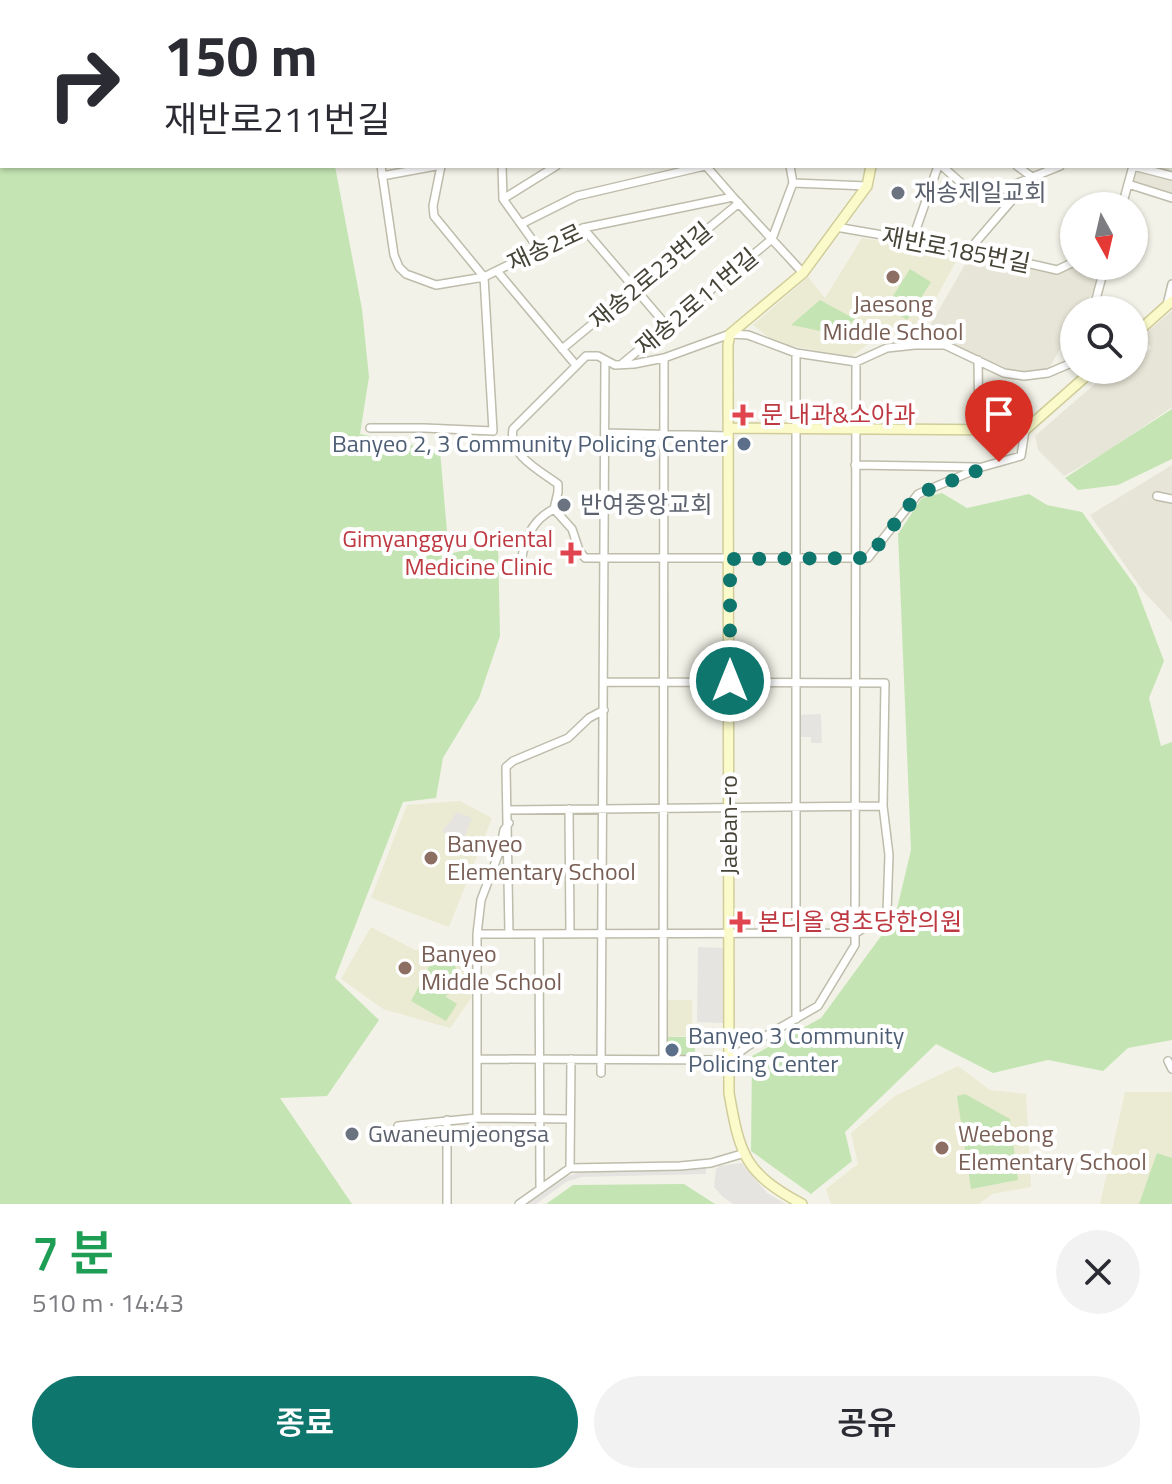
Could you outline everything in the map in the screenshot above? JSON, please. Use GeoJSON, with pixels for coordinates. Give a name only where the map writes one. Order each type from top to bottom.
{"type":"FeatureCollection","features":[{"type":"Feature","properties":{"kind":"main road"},"geometry":{"type":"LineString","coordinates":[[871,168],[867,186],[803,273],[730,334],[729,432],[795,429],[1025,430],[1077,384]]}},
{"type":"Feature","properties":{"kind":"main road"},"geometry":{"type":"LineString","coordinates":[[1148,322],[1169,303]]}},
{"type":"Feature","properties":{"kind":"main road","name":"Jaeban-ro"},"geometry":{"type":"LineString","coordinates":[[729,432],[729,1093],[737,1136],[757,1175],[802,1204]]}},
{"type":"Feature","properties":{"kind":"street","name":"재송2로"},"geometry":{"type":"LineString","coordinates":[[381,168],[394,255],[399,267],[406,274],[436,285],[484,277],[583,228],[736,200]]}},
{"type":"Feature","properties":{"kind":"street"},"geometry":{"type":"LineString","coordinates":[[382,176],[427,168]]}},
{"type":"Feature","properties":{"kind":"street"},"geometry":{"type":"LineString","coordinates":[[370,428],[493,431],[484,277],[434,216],[438,168]]}},
{"type":"Feature","properties":{"kind":"street"},"geometry":{"type":"LineString","coordinates":[[502,168],[503,199],[538,248]]}},
{"type":"Feature","properties":{"kind":"street"},"geometry":{"type":"LineString","coordinates":[[503,199],[553,168]]}},
{"type":"Feature","properties":{"kind":"street"},"geometry":{"type":"LineString","coordinates":[[521,224],[577,196],[696,168]]}},
{"type":"Feature","properties":{"kind":"street"},"geometry":{"type":"LineString","coordinates":[[707,168],[803,273]]}},
{"type":"Feature","properties":{"kind":"street"},"geometry":{"type":"LineString","coordinates":[[772,239],[793,183],[790,168]]}},
{"type":"Feature","properties":{"kind":"street"},"geometry":{"type":"LineString","coordinates":[[912,241],[939,168]]}},
{"type":"Feature","properties":{"kind":"street"},"geometry":{"type":"LineString","coordinates":[[942,168],[966,187],[981,194],[991,194],[1055,168]]}},
{"type":"Feature","properties":{"kind":"street"},"geometry":{"type":"LineString","coordinates":[[1020,168],[1032,177]]}},
{"type":"Feature","properties":{"kind":"street"},"geometry":{"type":"LineString","coordinates":[[1126,192],[1132,168]]}},
{"type":"Feature","properties":{"kind":"street"},"geometry":{"type":"LineString","coordinates":[[1141,168],[1172,176]]}},
{"type":"Feature","properties":{"kind":"street"},"geometry":{"type":"LineString","coordinates":[[969,250],[1032,177]]}},
{"type":"Feature","properties":{"kind":"street"},"geometry":{"type":"LineString","coordinates":[[793,183],[867,186]]}},
{"type":"Feature","properties":{"kind":"street"},"geometry":{"type":"LineString","coordinates":[[1128,184],[1172,198]]}},
{"type":"Feature","properties":{"kind":"street","name":"재송2로23번길"},"geometry":{"type":"LineString","coordinates":[[562,349],[736,200]]}},
{"type":"Feature","properties":{"kind":"street","name":"재반로185번길"},"geometry":{"type":"LineString","coordinates":[[836,227],[1060,269]]}},
{"type":"Feature","properties":{"kind":"street"},"geometry":{"type":"LineString","coordinates":[[583,228],[667,326]]}},
{"type":"Feature","properties":{"kind":"street","name":"재송2로11번길"},"geometry":{"type":"LineString","coordinates":[[621,364],[772,239]]}},
{"type":"Feature","properties":{"kind":"street"},"geometry":{"type":"LineString","coordinates":[[497,271],[575,364]]}},
{"type":"Feature","properties":{"kind":"street"},"geometry":{"type":"LineString","coordinates":[[1169,303],[1172,284]]}},
{"type":"Feature","properties":{"kind":"street"},"geometry":{"type":"LineString","coordinates":[[521,565],[522,549],[529,530],[554,509],[558,484],[515,450],[511,439],[513,429],[586,356],[598,356],[621,364],[664,358],[730,334],[748,335],[796,353],[856,362],[887,348],[945,345],[1010,375],[1048,373],[1060,368]]}},
{"type":"Feature","properties":{"kind":"street"},"geometry":{"type":"LineString","coordinates":[[796,353],[796,1019]]}},
{"type":"Feature","properties":{"kind":"street"},"geometry":{"type":"LineString","coordinates":[[663,1059],[664,358]]}},
{"type":"Feature","properties":{"kind":"street"},"geometry":{"type":"LineString","coordinates":[[601,1073],[605,360]]}},
{"type":"Feature","properties":{"kind":"street"},"geometry":{"type":"LineString","coordinates":[[978,360],[979,430]]}},
{"type":"Feature","properties":{"kind":"street"},"geometry":{"type":"LineString","coordinates":[[477,1059],[729,1060],[818,1006],[855,945],[856,362]]}},
{"type":"Feature","properties":{"kind":"street"},"geometry":{"type":"LineString","coordinates":[[554,509],[572,529],[585,558],[868,558],[918,494],[982,467],[1021,456],[1025,430]]}},
{"type":"Feature","properties":{"kind":"street"},"geometry":{"type":"LineString","coordinates":[[605,433],[729,432]]}},
{"type":"Feature","properties":{"kind":"street"},"geometry":{"type":"LineString","coordinates":[[855,465],[982,467]]}},
{"type":"Feature","properties":{"kind":"street"},"geometry":{"type":"LineString","coordinates":[[1157,496],[1172,499]]}},
{"type":"Feature","properties":{"kind":"street"},"geometry":{"type":"LineString","coordinates":[[477,934],[856,933],[887,912],[889,855],[883,806],[885,683],[604,682]]}},
{"type":"Feature","properties":{"kind":"street"},"geometry":{"type":"LineString","coordinates":[[509,934],[506,767],[513,761],[568,738],[589,718],[604,710]]}},
{"type":"Feature","properties":{"kind":"street"},"geometry":{"type":"LineString","coordinates":[[509,810],[883,806]]}},
{"type":"Feature","properties":{"kind":"street"},"geometry":{"type":"LineString","coordinates":[[569,809],[570,934]]}},
{"type":"Feature","properties":{"kind":"street"},"geometry":{"type":"LineString","coordinates":[[477,1118],[477,934],[481,900],[509,823]]}},
{"type":"Feature","properties":{"kind":"street"},"geometry":{"type":"LineString","coordinates":[[539,934],[540,1188]]}},
{"type":"Feature","properties":{"kind":"street"},"geometry":{"type":"LineString","coordinates":[[570,1168],[571,1059]]}},
{"type":"Feature","properties":{"kind":"street"},"geometry":{"type":"LineString","coordinates":[[398,1126],[477,1118],[570,1119]]}},
{"type":"Feature","properties":{"kind":"street"},"geometry":{"type":"LineString","coordinates":[[447,1120],[447,1204]]}},
{"type":"Feature","properties":{"kind":"street"},"geometry":{"type":"LineString","coordinates":[[519,1204],[570,1168],[680,1166],[711,1163],[745,1153]]}},
{"type":"Feature","properties":{"kind":"shaded area"},"geometry":{"type":"Polygon","coordinates":[[[1137,168],[1172,168],[1172,195],[1133,184],[1137,168]]]}},
{"type":"Feature","properties":{"kind":"shaded area","name":"Jaesong Middle School"},"geometry":{"type":"Polygon","coordinates":[[[862,238],[960,254],[916,335],[873,340],[851,357],[776,343],[753,325],[808,277],[825,298],[862,238]]]}},
{"type":"Feature","properties":{"kind":"shaded area"},"geometry":{"type":"Polygon","coordinates":[[[971,254],[1060,272],[1060,280],[1098,280],[1090,296],[1060,296],[1060,349],[1048,370],[1022,375],[949,343],[921,341],[971,254]]]}},
{"type":"Feature","properties":{"kind":"shaded area"},"geometry":{"type":"Polygon","coordinates":[[[1172,311],[1172,407],[1108,451],[1064,476],[1038,450],[1035,436],[1095,384],[1148,384],[1148,351],[1151,348],[1148,331],[1172,311]]]}},
{"type":"Feature","properties":{"kind":"shaded area"},"geometry":{"type":"Polygon","coordinates":[[[1172,465],[1172,622],[1143,591],[1090,515],[1172,465]]]}},
{"type":"Feature","properties":{"kind":"shaded area"},"geometry":{"type":"Polygon","coordinates":[[[821,714],[822,743],[811,743],[811,737],[797,737],[796,715],[821,714]]]}},
{"type":"Feature","properties":{"kind":"shaded area","name":"Banyeo Elementary School"},"geometry":{"type":"Polygon","coordinates":[[[460,801],[492,818],[449,927],[371,898],[407,805],[460,801]]]}},
{"type":"Feature","properties":{"kind":"shaded area"},"geometry":{"type":"Polygon","coordinates":[[[457,812],[472,818],[463,840],[442,832],[457,812]]]}},
{"type":"Feature","properties":{"kind":"shaded area","name":"Banyeo Middle School"},"geometry":{"type":"Polygon","coordinates":[[[371,927],[415,950],[449,948],[460,957],[472,997],[450,1028],[383,1009],[341,979],[371,927]]]}},
{"type":"Feature","properties":{"kind":"shaded area"},"geometry":{"type":"Polygon","coordinates":[[[698,947],[724,948],[723,1023],[697,1022],[698,947]]]}},
{"type":"Feature","properties":{"kind":"shaded area"},"geometry":{"type":"Polygon","coordinates":[[[667,1000],[692,1000],[692,1036],[667,1037],[667,1000]]]}},
{"type":"Feature","properties":{"kind":"shaded area","name":"Weebong Elementary School"},"geometry":{"type":"Polygon","coordinates":[[[958,1066],[990,1090],[1026,1094],[1031,1187],[992,1194],[979,1204],[831,1204],[826,1189],[858,1164],[851,1133],[895,1096],[958,1066]]]}},
{"type":"Feature","properties":{"kind":"shaded area"},"geometry":{"type":"Polygon","coordinates":[[[1125,1092],[1172,1092],[1172,1204],[1100,1204],[1125,1092]]]}},
{"type":"Feature","properties":{"kind":"shaded area"},"geometry":{"type":"Polygon","coordinates":[[[742,1163],[767,1193],[786,1204],[733,1204],[723,1197],[714,1187],[716,1169],[742,1163]]]}},
{"type":"Feature","properties":{"kind":"shaded area"},"geometry":{"type":"Polygon","coordinates":[[[706,1168],[706,1174],[581,1177],[566,1182],[536,1204],[527,1204],[564,1177],[578,1173],[706,1168]]]}},
{"type":"Feature","properties":{"kind":"green space"},"geometry":{"type":"Polygon","coordinates":[[[0,168],[335,168],[362,309],[369,377],[360,434],[440,451],[449,554],[498,542],[500,636],[479,698],[443,758],[436,798],[403,802],[335,978],[379,1020],[327,1096],[280,1098],[352,1204],[0,1204],[0,168]]]}},
{"type":"Feature","properties":{"kind":"green space"},"geometry":{"type":"Polygon","coordinates":[[[910,269],[931,282],[907,320],[886,307],[910,269]]]}},
{"type":"Feature","properties":{"kind":"green space"},"geometry":{"type":"Polygon","coordinates":[[[820,300],[855,319],[840,335],[791,325],[820,300]]]}},
{"type":"Feature","properties":{"kind":"green space"},"geometry":{"type":"Polygon","coordinates":[[[1172,409],[1172,459],[1118,485],[1078,490],[1065,478],[1172,409]]]}},
{"type":"Feature","properties":{"kind":"green space"},"geometry":{"type":"Polygon","coordinates":[[[942,493],[967,508],[1029,494],[1047,505],[1082,512],[1136,587],[1164,661],[1149,698],[1161,746],[1172,742],[1172,1040],[1128,1048],[1103,1071],[1048,1060],[993,1073],[936,1044],[845,1132],[852,1161],[811,1194],[751,1151],[752,1056],[821,1018],[895,917],[911,850],[898,534],[922,498],[942,493]]]}},
{"type":"Feature","properties":{"kind":"green space"},"geometry":{"type":"Polygon","coordinates":[[[440,957],[454,961],[457,973],[446,997],[457,1004],[446,1021],[411,1001],[431,963],[440,957]]]}},
{"type":"Feature","properties":{"kind":"green space"},"geometry":{"type":"Polygon","coordinates":[[[663,1037],[695,1037],[695,1059],[663,1059],[663,1037]]]}},
{"type":"Feature","properties":{"kind":"green space"},"geometry":{"type":"Polygon","coordinates":[[[965,1094],[1010,1119],[1018,1180],[971,1189],[957,1096],[965,1094]]]}},
{"type":"Feature","properties":{"kind":"green space"},"geometry":{"type":"Polygon","coordinates":[[[1157,1153],[1172,1158],[1172,1204],[1139,1204],[1157,1153]]]}},
{"type":"Feature","properties":{"kind":"green space"},"geometry":{"type":"Polygon","coordinates":[[[684,1184],[715,1204],[546,1204],[573,1185],[684,1184]]]}},
{"type":"Feature","properties":{"kind":"place","name":"재송제일교회"},"geometry":{"type":"Point","coordinates":[898,193]}},
{"type":"Feature","properties":{"kind":"place","name":"Jaesong Middle School"},"geometry":{"type":"Point","coordinates":[893,277]}},
{"type":"Feature","properties":{"kind":"place","name":"문 내과&소아과"},"geometry":{"type":"Point","coordinates":[743,415]}},
{"type":"Feature","properties":{"kind":"place","name":"Banyeo 2, 3 Community Policing Center"},"geometry":{"type":"Point","coordinates":[744,444]}},
{"type":"Feature","properties":{"kind":"place","name":"반여중앙교회"},"geometry":{"type":"Point","coordinates":[564,505]}},
{"type":"Feature","properties":{"kind":"place","name":"Gimyanggyu Oriental Medicine Clinic"},"geometry":{"type":"Point","coordinates":[571,553]}},
{"type":"Feature","properties":{"kind":"place","name":"Banyeo Elementary School"},"geometry":{"type":"Point","coordinates":[431,858]}},
{"type":"Feature","properties":{"kind":"place","name":"본디올 영초당한의원"},"geometry":{"type":"Point","coordinates":[740,922]}},
{"type":"Feature","properties":{"kind":"place","name":"Banyeo Middle School"},"geometry":{"type":"Point","coordinates":[405,968]}},
{"type":"Feature","properties":{"kind":"place","name":"Banyeo 3 Community Policing Center"},"geometry":{"type":"Point","coordinates":[672,1050]}},
{"type":"Feature","properties":{"kind":"place","name":"Gwaneumjeongsa"},"geometry":{"type":"Point","coordinates":[352,1134]}},
{"type":"Feature","properties":{"kind":"place","name":"Weebong Elementary School"},"geometry":{"type":"Point","coordinates":[942,1148]}},
{"type":"Feature","properties":{"kind":"route"},"geometry":{"type":"LineString","coordinates":[[730,681],[730,559],[868,558],[918,494],[999,462]]}}]}
